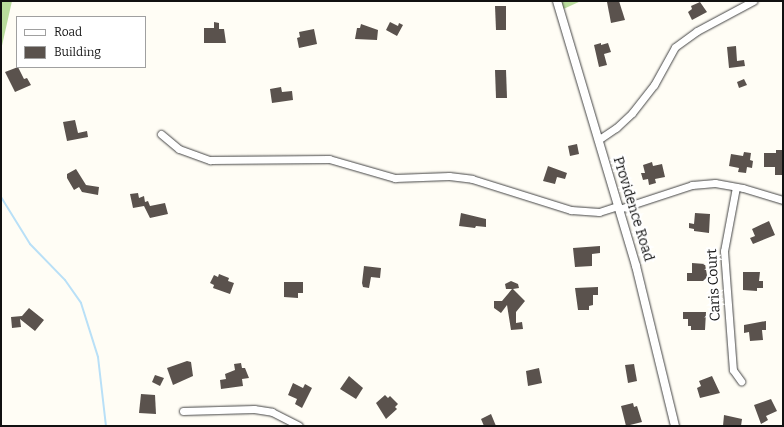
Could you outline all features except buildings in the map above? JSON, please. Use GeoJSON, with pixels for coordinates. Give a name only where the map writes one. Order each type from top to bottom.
{"type":"FeatureCollection","features":[{"type":"Feature","properties":{"kind":"street","name":"Providence Road"},"geometry":{"type":"LineString","coordinates":[[557,1],[619,207],[647,307],[675,426]]}},
{"type":"Feature","properties":{"kind":"street"},"geometry":{"type":"LineString","coordinates":[[598,140],[616,128],[632,113],[654,85],[675,47],[697,31],[753,1]]}},
{"type":"Feature","properties":{"kind":"street"},"geometry":{"type":"LineString","coordinates":[[161,134],[179,149],[210,160],[329,159],[395,178],[449,176],[472,179],[571,210],[599,212],[692,185],[715,183],[736,187],[783,200]]}},
{"type":"Feature","properties":{"kind":"street","name":"Caris Court"},"geometry":{"type":"LineString","coordinates":[[736,187],[724,251],[733,370],[741,381]]}},
{"type":"Feature","properties":{"kind":"street"},"geometry":{"type":"LineString","coordinates":[[183,411],[254,409],[272,412],[299,426]]}},
{"type":"Feature","properties":{"kind":"green space"},"geometry":{"type":"Polygon","coordinates":[[[1,1],[12,1],[1,50],[1,1]]]}},
{"type":"Feature","properties":{"kind":"green space"},"geometry":{"type":"Polygon","coordinates":[[[557,1],[581,1],[559,11],[557,1]]]}},
{"type":"Feature","properties":{"kind":"waterway"},"geometry":{"type":"LineString","coordinates":[[1,197],[30,244],[65,280],[81,303],[98,357],[106,426]]}}]}
